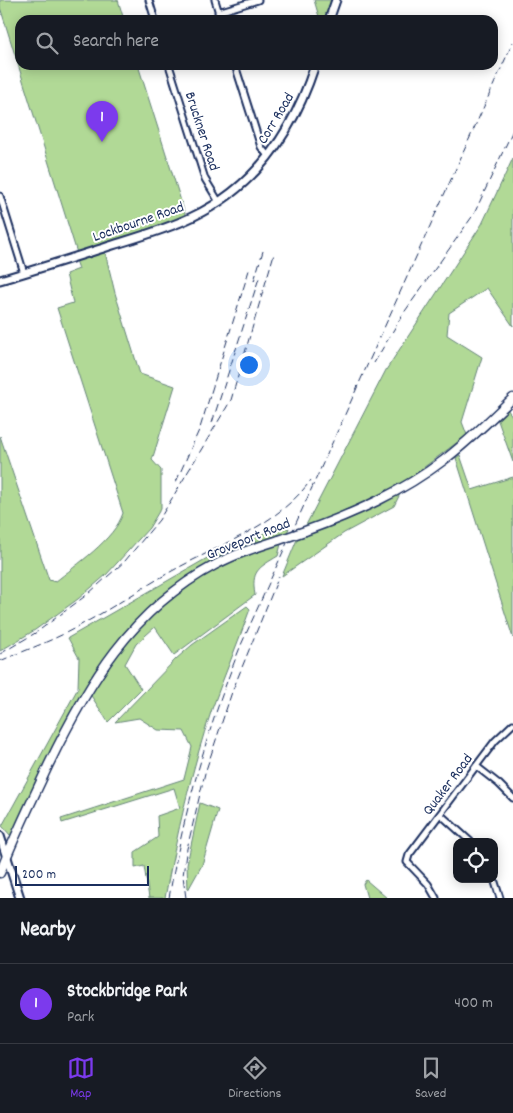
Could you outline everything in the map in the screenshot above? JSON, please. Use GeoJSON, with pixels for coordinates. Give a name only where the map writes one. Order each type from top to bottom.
{"type":"FeatureCollection","features":[{"type":"Feature","properties":{"kind":"main road","name":"Groveport Road"},"geometry":{"type":"LineString","coordinates":[[0,873],[6,856],[76,709],[98,672],[128,634],[159,604],[197,575],[230,558],[352,514],[404,487],[455,451],[513,398]]}},
{"type":"Feature","properties":{"kind":"street"},"geometry":{"type":"LineString","coordinates":[[149,0],[154,15]]}},
{"type":"Feature","properties":{"kind":"street"},"geometry":{"type":"LineString","coordinates":[[214,0],[219,15]]}},
{"type":"Feature","properties":{"kind":"street"},"geometry":{"type":"LineString","coordinates":[[218,12],[258,0]]}},
{"type":"Feature","properties":{"kind":"street"},"geometry":{"type":"LineString","coordinates":[[331,15],[336,0]]}},
{"type":"Feature","properties":{"kind":"street","name":"Bruckner Road"},"geometry":{"type":"LineString","coordinates":[[171,70],[205,179],[219,202]]}},
{"type":"Feature","properties":{"kind":"street"},"geometry":{"type":"LineString","coordinates":[[237,70],[261,147],[268,156]]}},
{"type":"Feature","properties":{"kind":"street","name":"Corr Road"},"geometry":{"type":"LineString","coordinates":[[268,156],[296,115],[313,70]]}},
{"type":"Feature","properties":{"kind":"street","name":"Lockbourne Road"},"geometry":{"type":"LineString","coordinates":[[0,280],[169,227],[197,215],[219,202],[247,179],[268,156]]}},
{"type":"Feature","properties":{"kind":"street"},"geometry":{"type":"LineString","coordinates":[[0,196],[24,273]]}},
{"type":"Feature","properties":{"kind":"street","name":"Quaker Road"},"geometry":{"type":"LineString","coordinates":[[436,898],[428,884],[407,862],[409,856],[495,741],[513,724]]}},
{"type":"Feature","properties":{"kind":"street"},"geometry":{"type":"LineString","coordinates":[[476,766],[513,798]]}},
{"type":"Feature","properties":{"kind":"street"},"geometry":{"type":"LineString","coordinates":[[440,814],[467,838]]}},
{"type":"Feature","properties":{"kind":"street"},"geometry":{"type":"LineString","coordinates":[[0,836],[20,898]]}},
{"type":"Feature","properties":{"kind":"street"},"geometry":{"type":"LineString","coordinates":[[495,883],[500,898]]}},
{"type":"Feature","properties":{"kind":"green space"},"geometry":{"type":"Polygon","coordinates":[[[0,0],[118,0],[122,15],[15,15],[15,55],[0,7],[0,0]]]}},
{"type":"Feature","properties":{"kind":"green space"},"geometry":{"type":"Polygon","coordinates":[[[314,0],[333,0],[328,15],[318,15],[314,0]]]}},
{"type":"Feature","properties":{"kind":"green space"},"geometry":{"type":"Polygon","coordinates":[[[20,70],[140,70],[186,217],[77,253],[20,70]]]}},
{"type":"Feature","properties":{"kind":"green space"},"geometry":{"type":"Polygon","coordinates":[[[513,158],[513,326],[487,288],[449,313],[447,335],[482,357],[462,422],[467,435],[407,480],[370,500],[305,527],[386,370],[482,224],[513,158]]]}},
{"type":"Feature","properties":{"kind":"green space"},"geometry":{"type":"Polygon","coordinates":[[[105,252],[115,293],[140,374],[175,386],[152,460],[161,470],[161,508],[149,528],[106,575],[78,599],[35,630],[0,651],[0,436],[49,580],[55,582],[104,542],[119,523],[123,513],[57,308],[73,303],[66,274],[79,269],[76,260],[105,252]]]}},
{"type":"Feature","properties":{"kind":"green space"},"geometry":{"type":"Polygon","coordinates":[[[507,409],[513,417],[513,462],[497,418],[507,409]]]}},
{"type":"Feature","properties":{"kind":"green space"},"geometry":{"type":"Polygon","coordinates":[[[460,455],[472,490],[513,477],[513,638],[456,458],[460,455]]]}},
{"type":"Feature","properties":{"kind":"green space"},"geometry":{"type":"Polygon","coordinates":[[[400,494],[394,506],[344,533],[282,576],[298,537],[353,517],[400,494]]]}},
{"type":"Feature","properties":{"kind":"green space"},"geometry":{"type":"Polygon","coordinates":[[[276,528],[289,528],[287,533],[243,548],[216,560],[178,584],[145,612],[116,644],[91,680],[69,717],[11,836],[2,826],[78,688],[79,658],[68,638],[209,557],[276,528]]]}},
{"type":"Feature","properties":{"kind":"green space"},"geometry":{"type":"Polygon","coordinates":[[[281,544],[278,556],[261,567],[255,575],[255,595],[174,655],[155,627],[136,644],[125,664],[141,689],[108,722],[90,694],[116,656],[146,621],[199,577],[242,556],[281,544]]]}},
{"type":"Feature","properties":{"kind":"green space"},"geometry":{"type":"Polygon","coordinates":[[[247,606],[250,609],[212,709],[197,756],[165,898],[149,898],[144,866],[135,868],[135,852],[158,837],[157,816],[180,808],[174,788],[62,823],[61,819],[184,779],[192,747],[184,731],[158,730],[139,718],[115,722],[176,659],[192,645],[247,606]]]}},
{"type":"Feature","properties":{"kind":"green space"},"geometry":{"type":"Polygon","coordinates":[[[200,803],[218,810],[202,865],[188,890],[187,864],[200,803]]]}},
{"type":"Feature","properties":{"kind":"green space"},"geometry":{"type":"Polygon","coordinates":[[[366,880],[387,898],[367,898],[363,884],[366,880]]]}},
{"type":"Feature","properties":{"kind":"railway"},"geometry":{"type":"LineString","coordinates":[[169,898],[182,833],[198,770],[218,707],[241,645],[513,42]]}},
{"type":"Feature","properties":{"kind":"railway"},"geometry":{"type":"LineString","coordinates":[[374,363],[403,314],[474,214],[513,130]]}},
{"type":"Feature","properties":{"kind":"railway"},"geometry":{"type":"LineString","coordinates":[[254,281],[263,251]]}},
{"type":"Feature","properties":{"kind":"railway"},"geometry":{"type":"LineString","coordinates":[[0,654],[37,632],[88,594],[125,561],[159,520],[231,400],[274,254]]}},
{"type":"Feature","properties":{"kind":"railway"},"geometry":{"type":"LineString","coordinates":[[176,482],[200,428],[250,267]]}},
{"type":"Feature","properties":{"kind":"railway"},"geometry":{"type":"LineString","coordinates":[[212,423],[260,275]]}},
{"type":"Feature","properties":{"kind":"railway"},"geometry":{"type":"LineString","coordinates":[[0,661],[68,632],[172,571],[247,533],[282,510],[311,480]]}},
{"type":"Feature","properties":{"kind":"railway"},"geometry":{"type":"LineString","coordinates":[[186,898],[183,876],[186,853],[205,773],[232,692],[279,576]]}},
{"type":"Feature","properties":{"kind":"place","name":"Stockbridge Park"},"geometry":{"type":"Point","coordinates":[102,142]}}]}
